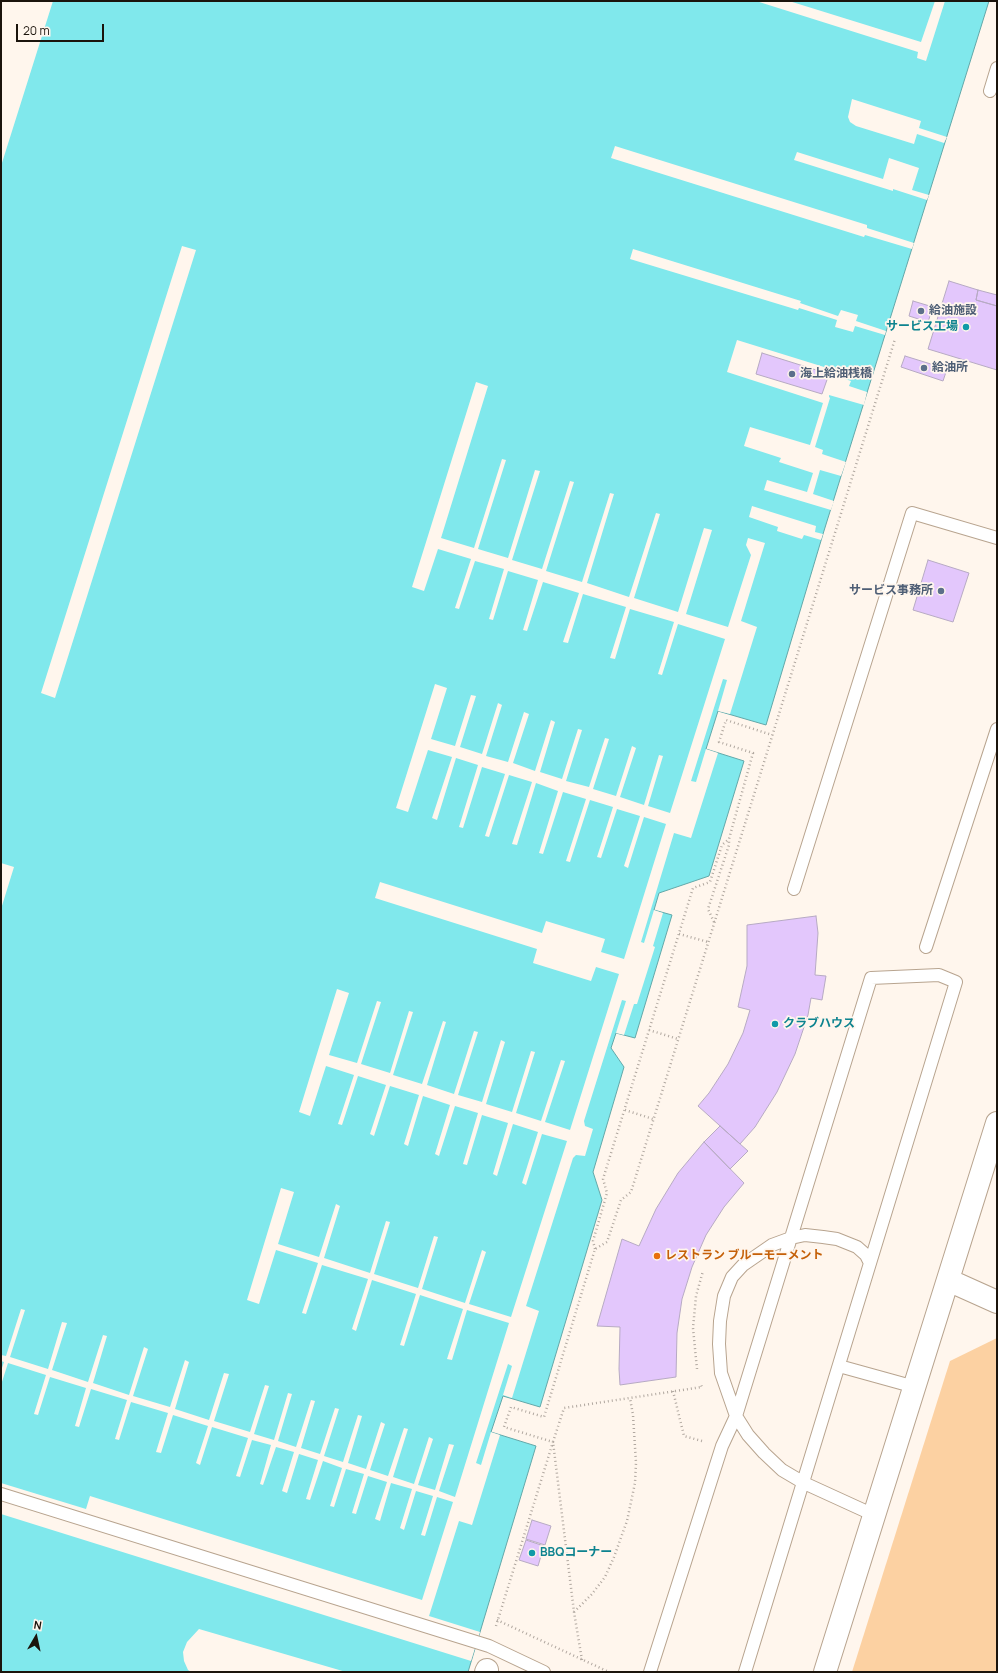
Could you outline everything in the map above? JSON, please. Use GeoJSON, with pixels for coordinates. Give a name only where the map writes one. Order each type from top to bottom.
{"type":"FeatureCollection","features":[{"type":"Feature","properties":{"kind":"street"},"geometry":{"type":"LineString","coordinates":[[825,1672],[997,1122]]}},
{"type":"Feature","properties":{"kind":"street"},"geometry":{"type":"LineString","coordinates":[[948,1280],[997,1302]]}},
{"type":"Feature","properties":{"kind":"lane"},"geometry":{"type":"LineString","coordinates":[[990,91],[997,68]]}},
{"type":"Feature","properties":{"kind":"lane"},"geometry":{"type":"LineString","coordinates":[[794,889],[912,513],[997,538]]}},
{"type":"Feature","properties":{"kind":"lane"},"geometry":{"type":"LineString","coordinates":[[926,947],[997,729]]}},
{"type":"Feature","properties":{"kind":"lane"},"geometry":{"type":"LineString","coordinates":[[650,1672],[722,1446],[736,1416],[871,978],[939,975],[956,982],[745,1672]]}},
{"type":"Feature","properties":{"kind":"lane"},"geometry":{"type":"LineString","coordinates":[[870,1263],[866,1255],[857,1247],[837,1239],[805,1235],[790,1238],[772,1245],[743,1265],[732,1277],[724,1296],[720,1321],[719,1344],[721,1373],[736,1416],[748,1435],[764,1453],[782,1470],[803,1483],[874,1515]]}},
{"type":"Feature","properties":{"kind":"lane"},"geometry":{"type":"LineString","coordinates":[[839,1366],[915,1387]]}},
{"type":"Feature","properties":{"kind":"lane"},"geometry":{"type":"LineString","coordinates":[[1,1494],[489,1646],[544,1672]]}},
{"type":"Feature","properties":{"kind":"path"},"geometry":{"type":"LineString","coordinates":[[595,1249],[607,1242],[621,1200],[631,1192],[895,339]]}},
{"type":"Feature","properties":{"kind":"path"},"geometry":{"type":"LineString","coordinates":[[714,922],[708,909],[728,845],[753,753],[719,742],[726,720],[772,735]]}},
{"type":"Feature","properties":{"kind":"path"},"geometry":{"type":"LineString","coordinates":[[553,1442],[504,1427],[511,1407],[544,1417],[595,1249],[593,1242],[607,1193],[603,1179],[693,888],[710,882],[722,845],[729,839]]}},
{"type":"Feature","properties":{"kind":"path"},"geometry":{"type":"LineString","coordinates":[[679,934],[708,942]]}},
{"type":"Feature","properties":{"kind":"path"},"geometry":{"type":"LineString","coordinates":[[649,1030],[678,1039]]}},
{"type":"Feature","properties":{"kind":"path"},"geometry":{"type":"LineString","coordinates":[[624,1110],[653,1119]]}},
{"type":"Feature","properties":{"kind":"path"},"geometry":{"type":"LineString","coordinates":[[699,1374],[693,1328],[696,1296],[702,1271]]}},
{"type":"Feature","properties":{"kind":"path"},"geometry":{"type":"LineString","coordinates":[[489,1646],[564,1408],[702,1387],[700,1381]]}},
{"type":"Feature","properties":{"kind":"path"},"geometry":{"type":"LineString","coordinates":[[673,1392],[684,1436],[722,1446]]}},
{"type":"Feature","properties":{"kind":"path"},"geometry":{"type":"LineString","coordinates":[[574,1612],[592,1594],[605,1577],[627,1521],[635,1483],[636,1463],[633,1415],[630,1398]]}},
{"type":"Feature","properties":{"kind":"path"},"geometry":{"type":"LineString","coordinates":[[553,1442],[574,1612],[582,1660]]}},
{"type":"Feature","properties":{"kind":"path"},"geometry":{"type":"LineString","coordinates":[[498,1620],[609,1672]]}},
{"type":"Feature","properties":{"kind":"shaded area"},"geometry":{"type":"Polygon","coordinates":[[[997,1338],[997,1672],[852,1672],[950,1361],[997,1338]]]}},
{"type":"Feature","properties":{"kind":"water"},"geometry":{"type":"Polygon","coordinates":[[[1,1],[989,1],[823,534],[766,725],[718,711],[706,749],[744,761],[709,876],[659,893],[654,910],[672,915],[635,1038],[616,1033],[611,1048],[624,1067],[593,1172],[602,1200],[540,1407],[503,1396],[491,1432],[536,1446],[468,1672],[1,1672],[1,1]]]}},
{"type":"Feature","properties":{"kind":"pier"},"geometry":{"type":"Polygon","coordinates":[[[1,1],[53,1],[1,166],[1,1]]]}},
{"type":"Feature","properties":{"kind":"pier"},"geometry":{"type":"Polygon","coordinates":[[[756,1],[789,1],[921,42],[935,1],[945,1],[926,61],[917,58],[918,52],[756,1]]]}},
{"type":"Feature","properties":{"kind":"pier"},"geometry":{"type":"Polygon","coordinates":[[[852,99],[921,121],[919,128],[947,137],[944,143],[917,134],[914,144],[856,126],[850,122],[848,117],[852,99]]]}},
{"type":"Feature","properties":{"kind":"pier"},"geometry":{"type":"Polygon","coordinates":[[[615,146],[867,225],[867,228],[914,243],[912,249],[865,235],[864,237],[611,158],[615,146]]]}},
{"type":"Feature","properties":{"kind":"pier"},"geometry":{"type":"Polygon","coordinates":[[[797,152],[883,179],[889,158],[919,168],[912,190],[929,195],[927,200],[794,160],[797,152]]]}},
{"type":"Feature","properties":{"kind":"pier"},"geometry":{"type":"Polygon","coordinates":[[[182,246],[196,250],[55,698],[41,693],[182,246]]]}},
{"type":"Feature","properties":{"kind":"pier"},"geometry":{"type":"Polygon","coordinates":[[[633,249],[801,301],[800,303],[838,316],[841,310],[858,315],[856,321],[886,331],[885,335],[855,326],[853,332],[835,327],[837,320],[799,308],[798,310],[630,259],[633,249]]]}},
{"type":"Feature","properties":{"kind":"pier"},"geometry":{"type":"Polygon","coordinates":[[[737,340],[837,371],[836,376],[851,381],[849,386],[867,392],[864,405],[829,395],[830,398],[815,447],[823,450],[822,454],[846,462],[841,476],[820,470],[813,494],[834,501],[831,510],[764,490],[767,480],[807,492],[813,473],[779,462],[781,458],[744,446],[750,427],[810,445],[823,403],[727,372],[737,340]]]}},
{"type":"Feature","properties":{"kind":"pier"},"geometry":{"type":"Polygon","coordinates":[[[476,382],[488,386],[441,538],[474,548],[502,459],[506,460],[478,549],[508,558],[535,470],[540,471],[512,560],[542,569],[570,481],[574,482],[546,571],[582,582],[610,493],[614,494],[587,583],[629,597],[656,513],[660,514],[634,598],[678,612],[704,528],[712,530],[686,614],[728,627],[751,555],[746,545],[748,538],[765,543],[741,621],[757,627],[730,714],[718,711],[727,680],[723,679],[691,781],[696,782],[706,749],[718,753],[691,838],[674,833],[641,942],[644,943],[654,910],[663,913],[653,946],[655,947],[637,1004],[634,1004],[624,1035],[616,1033],[626,1001],[622,1000],[584,1121],[585,1126],[593,1129],[585,1156],[576,1155],[573,1158],[526,1306],[539,1311],[512,1398],[503,1395],[512,1366],[508,1364],[476,1463],[481,1465],[491,1432],[500,1435],[472,1525],[459,1521],[429,1616],[480,1632],[471,1661],[1,1514],[1,1483],[86,1509],[90,1496],[422,1600],[453,1502],[437,1497],[425,1536],[421,1535],[433,1496],[416,1491],[404,1530],[400,1528],[412,1489],[391,1483],[380,1521],[375,1519],[387,1482],[368,1476],[356,1514],[352,1513],[364,1474],[346,1469],[334,1507],[330,1506],[342,1468],[323,1461],[310,1500],[306,1499],[318,1460],[299,1454],[287,1493],[282,1491],[294,1452],[276,1447],[263,1485],[260,1484],[271,1445],[252,1440],[240,1477],[236,1476],[248,1438],[212,1427],[200,1465],[196,1463],[208,1426],[173,1415],[161,1453],[156,1452],[168,1413],[131,1402],[119,1440],[115,1439],[127,1400],[91,1389],[79,1427],[75,1426],[86,1388],[50,1377],[38,1415],[34,1414],[46,1375],[8,1363],[1,1385],[1,1371],[4,1362],[1,1361],[1,1355],[6,1356],[21,1309],[25,1310],[10,1357],[48,1369],[62,1322],[67,1323],[52,1370],[88,1382],[103,1335],[107,1336],[93,1383],[129,1395],[144,1347],[148,1349],[133,1396],[170,1407],[185,1360],[189,1362],[175,1409],[209,1420],[224,1373],[229,1374],[214,1421],[250,1432],[265,1385],[269,1386],[254,1434],[274,1440],[288,1393],[292,1394],[278,1441],[296,1447],[311,1400],[315,1401],[301,1448],[320,1454],[335,1408],[339,1409],[324,1456],[343,1462],[358,1415],[362,1416],[348,1463],[366,1469],[381,1422],[385,1424],[370,1470],[388,1476],[404,1428],[408,1429],[393,1477],[414,1484],[429,1437],[433,1439],[418,1485],[435,1490],[449,1444],[454,1445],[439,1491],[455,1497],[509,1323],[467,1310],[452,1360],[447,1359],[463,1309],[420,1295],[404,1346],[400,1345],[416,1294],[372,1280],[356,1331],[352,1329],[368,1279],[322,1265],[306,1314],[302,1313],[318,1263],[276,1250],[259,1304],[247,1300],[281,1188],[294,1192],[278,1244],[319,1257],[336,1204],[340,1206],[324,1258],[370,1273],[386,1221],[390,1222],[374,1274],[418,1288],[434,1236],[438,1237],[422,1289],[465,1303],[482,1250],[486,1252],[469,1304],[511,1317],[567,1141],[542,1134],[526,1185],[522,1183],[538,1132],[513,1124],[497,1176],[493,1174],[508,1123],[482,1115],[467,1165],[463,1164],[478,1113],[455,1106],[439,1156],[435,1154],[450,1105],[423,1096],[408,1146],[404,1144],[419,1095],[390,1086],[374,1136],[370,1134],[386,1085],[358,1076],[342,1125],[338,1124],[354,1075],[326,1066],[310,1116],[299,1112],[337,989],[349,993],[329,1055],[357,1063],[377,1001],[381,1002],[361,1064],[390,1073],[409,1011],[413,1012],[393,1075],[422,1084],[443,1021],[446,1022],[427,1085],[454,1094],[474,1031],[478,1032],[458,1095],[482,1102],[501,1040],[505,1042],[486,1104],[512,1112],[531,1051],[535,1052],[516,1113],[541,1121],[561,1060],[565,1061],[545,1122],[570,1130],[619,974],[596,967],[591,981],[533,963],[537,949],[375,898],[380,882],[542,933],[546,921],[605,939],[601,952],[624,959],[666,824],[644,817],[628,868],[624,866],[640,816],[617,809],[601,858],[597,857],[613,807],[590,800],[570,862],[566,861],[586,799],[563,792],[543,854],[539,853],[558,791],[536,783],[517,845],[512,844],[532,782],[509,775],[489,837],[485,836],[505,774],[482,767],[463,828],[459,827],[478,765],[456,758],[437,820],[432,818],[452,757],[428,750],[408,812],[396,808],[435,684],[447,688],[431,739],[455,746],[471,695],[476,696],[460,747],[482,754],[498,703],[502,705],[486,756],[508,762],[524,712],[529,714],[513,763],[535,771],[551,720],[555,722],[540,772],[562,779],[578,729],[582,730],[566,781],[589,787],[605,738],[609,739],[593,789],[616,796],[632,746],[636,748],[620,797],[644,805],[659,755],[663,756],[648,806],[670,813],[725,639],[678,624],[662,675],[658,674],[674,622],[630,609],[615,659],[610,658],[626,607],[583,594],[568,643],[563,642],[579,593],[543,582],[527,631],[523,630],[538,580],[508,571],[493,620],[489,619],[504,569],[475,561],[459,609],[455,608],[471,559],[438,549],[424,591],[412,587],[476,382]]]}},
{"type":"Feature","properties":{"kind":"pier"},"geometry":{"type":"Polygon","coordinates":[[[752,506],[816,526],[815,532],[823,534],[821,540],[804,535],[802,539],[777,531],[778,527],[749,517],[752,506]]]}},
{"type":"Feature","properties":{"kind":"pier"},"geometry":{"type":"Polygon","coordinates":[[[1,863],[14,867],[1,909],[1,863]]]}},
{"type":"Feature","properties":{"kind":"pier"},"geometry":{"type":"Polygon","coordinates":[[[199,1629],[346,1672],[191,1672],[188,1670],[184,1661],[183,1652],[187,1642],[199,1629]]]}},
{"type":"Feature","properties":{"kind":"building","name":"サービス工場"},"geometry":{"type":"Polygon","coordinates":[[[949,281],[978,290],[976,300],[997,306],[997,370],[928,349],[949,281]]]}},
{"type":"Feature","properties":{"kind":"building"},"geometry":{"type":"Polygon","coordinates":[[[978,290],[997,295],[997,306],[976,300],[978,290]]]}},
{"type":"Feature","properties":{"kind":"building","name":"給油施設"},"geometry":{"type":"Polygon","coordinates":[[[913,301],[933,307],[928,322],[909,316],[913,301]]]}},
{"type":"Feature","properties":{"kind":"building","name":"海上給油桟橋"},"geometry":{"type":"Polygon","coordinates":[[[762,353],[829,374],[822,394],[756,374],[762,353]]]}},
{"type":"Feature","properties":{"kind":"building","name":"給油所"},"geometry":{"type":"Polygon","coordinates":[[[905,356],[947,369],[943,381],[901,367],[905,356]]]}},
{"type":"Feature","properties":{"kind":"building","name":"サービス事務所"},"geometry":{"type":"Polygon","coordinates":[[[928,560],[969,573],[953,622],[913,610],[928,560]]]}},
{"type":"Feature","properties":{"kind":"building","name":"クラブハウス"},"geometry":{"type":"Polygon","coordinates":[[[816,916],[818,933],[815,975],[826,976],[822,1000],[811,998],[808,1015],[795,1054],[777,1092],[755,1127],[740,1144],[698,1106],[709,1093],[728,1064],[743,1033],[750,1010],[738,1007],[747,966],[747,925],[816,916]]]}},
{"type":"Feature","properties":{"kind":"building"},"geometry":{"type":"Polygon","coordinates":[[[720,1126],[748,1151],[730,1169],[704,1142],[720,1126]]]}},
{"type":"Feature","properties":{"kind":"building","name":"レストラン ブルーモーメント"},"geometry":{"type":"Polygon","coordinates":[[[704,1142],[744,1183],[724,1207],[706,1235],[692,1267],[682,1299],[677,1333],[676,1377],[620,1385],[620,1327],[597,1326],[622,1239],[639,1246],[656,1209],[678,1173],[704,1142]]]}},
{"type":"Feature","properties":{"kind":"building","name":"BBQコーナー"},"geometry":{"type":"Polygon","coordinates":[[[532,1520],[551,1526],[545,1545],[526,1539],[532,1520]]]}},
{"type":"Feature","properties":{"kind":"building","name":"BBQコーナー"},"geometry":{"type":"Polygon","coordinates":[[[526,1540],[544,1546],[538,1566],[519,1560],[526,1540]]]}},
{"type":"Feature","properties":{"kind":"place","name":"給油施設"},"geometry":{"type":"Point","coordinates":[921,311]}},
{"type":"Feature","properties":{"kind":"place","name":"サービス工場"},"geometry":{"type":"Point","coordinates":[966,327]}},
{"type":"Feature","properties":{"kind":"place","name":"給油所"},"geometry":{"type":"Point","coordinates":[924,368]}},
{"type":"Feature","properties":{"kind":"place","name":"海上給油桟橋"},"geometry":{"type":"Point","coordinates":[792,374]}},
{"type":"Feature","properties":{"kind":"place","name":"サービス事務所"},"geometry":{"type":"Point","coordinates":[941,591]}},
{"type":"Feature","properties":{"kind":"place","name":"クラブハウス"},"geometry":{"type":"Point","coordinates":[775,1024]}},
{"type":"Feature","properties":{"kind":"place","name":"レストラン ブルーモーメント"},"geometry":{"type":"Point","coordinates":[657,1256]}},
{"type":"Feature","properties":{"kind":"place","name":"BBQコーナー"},"geometry":{"type":"Point","coordinates":[532,1553]}}]}
